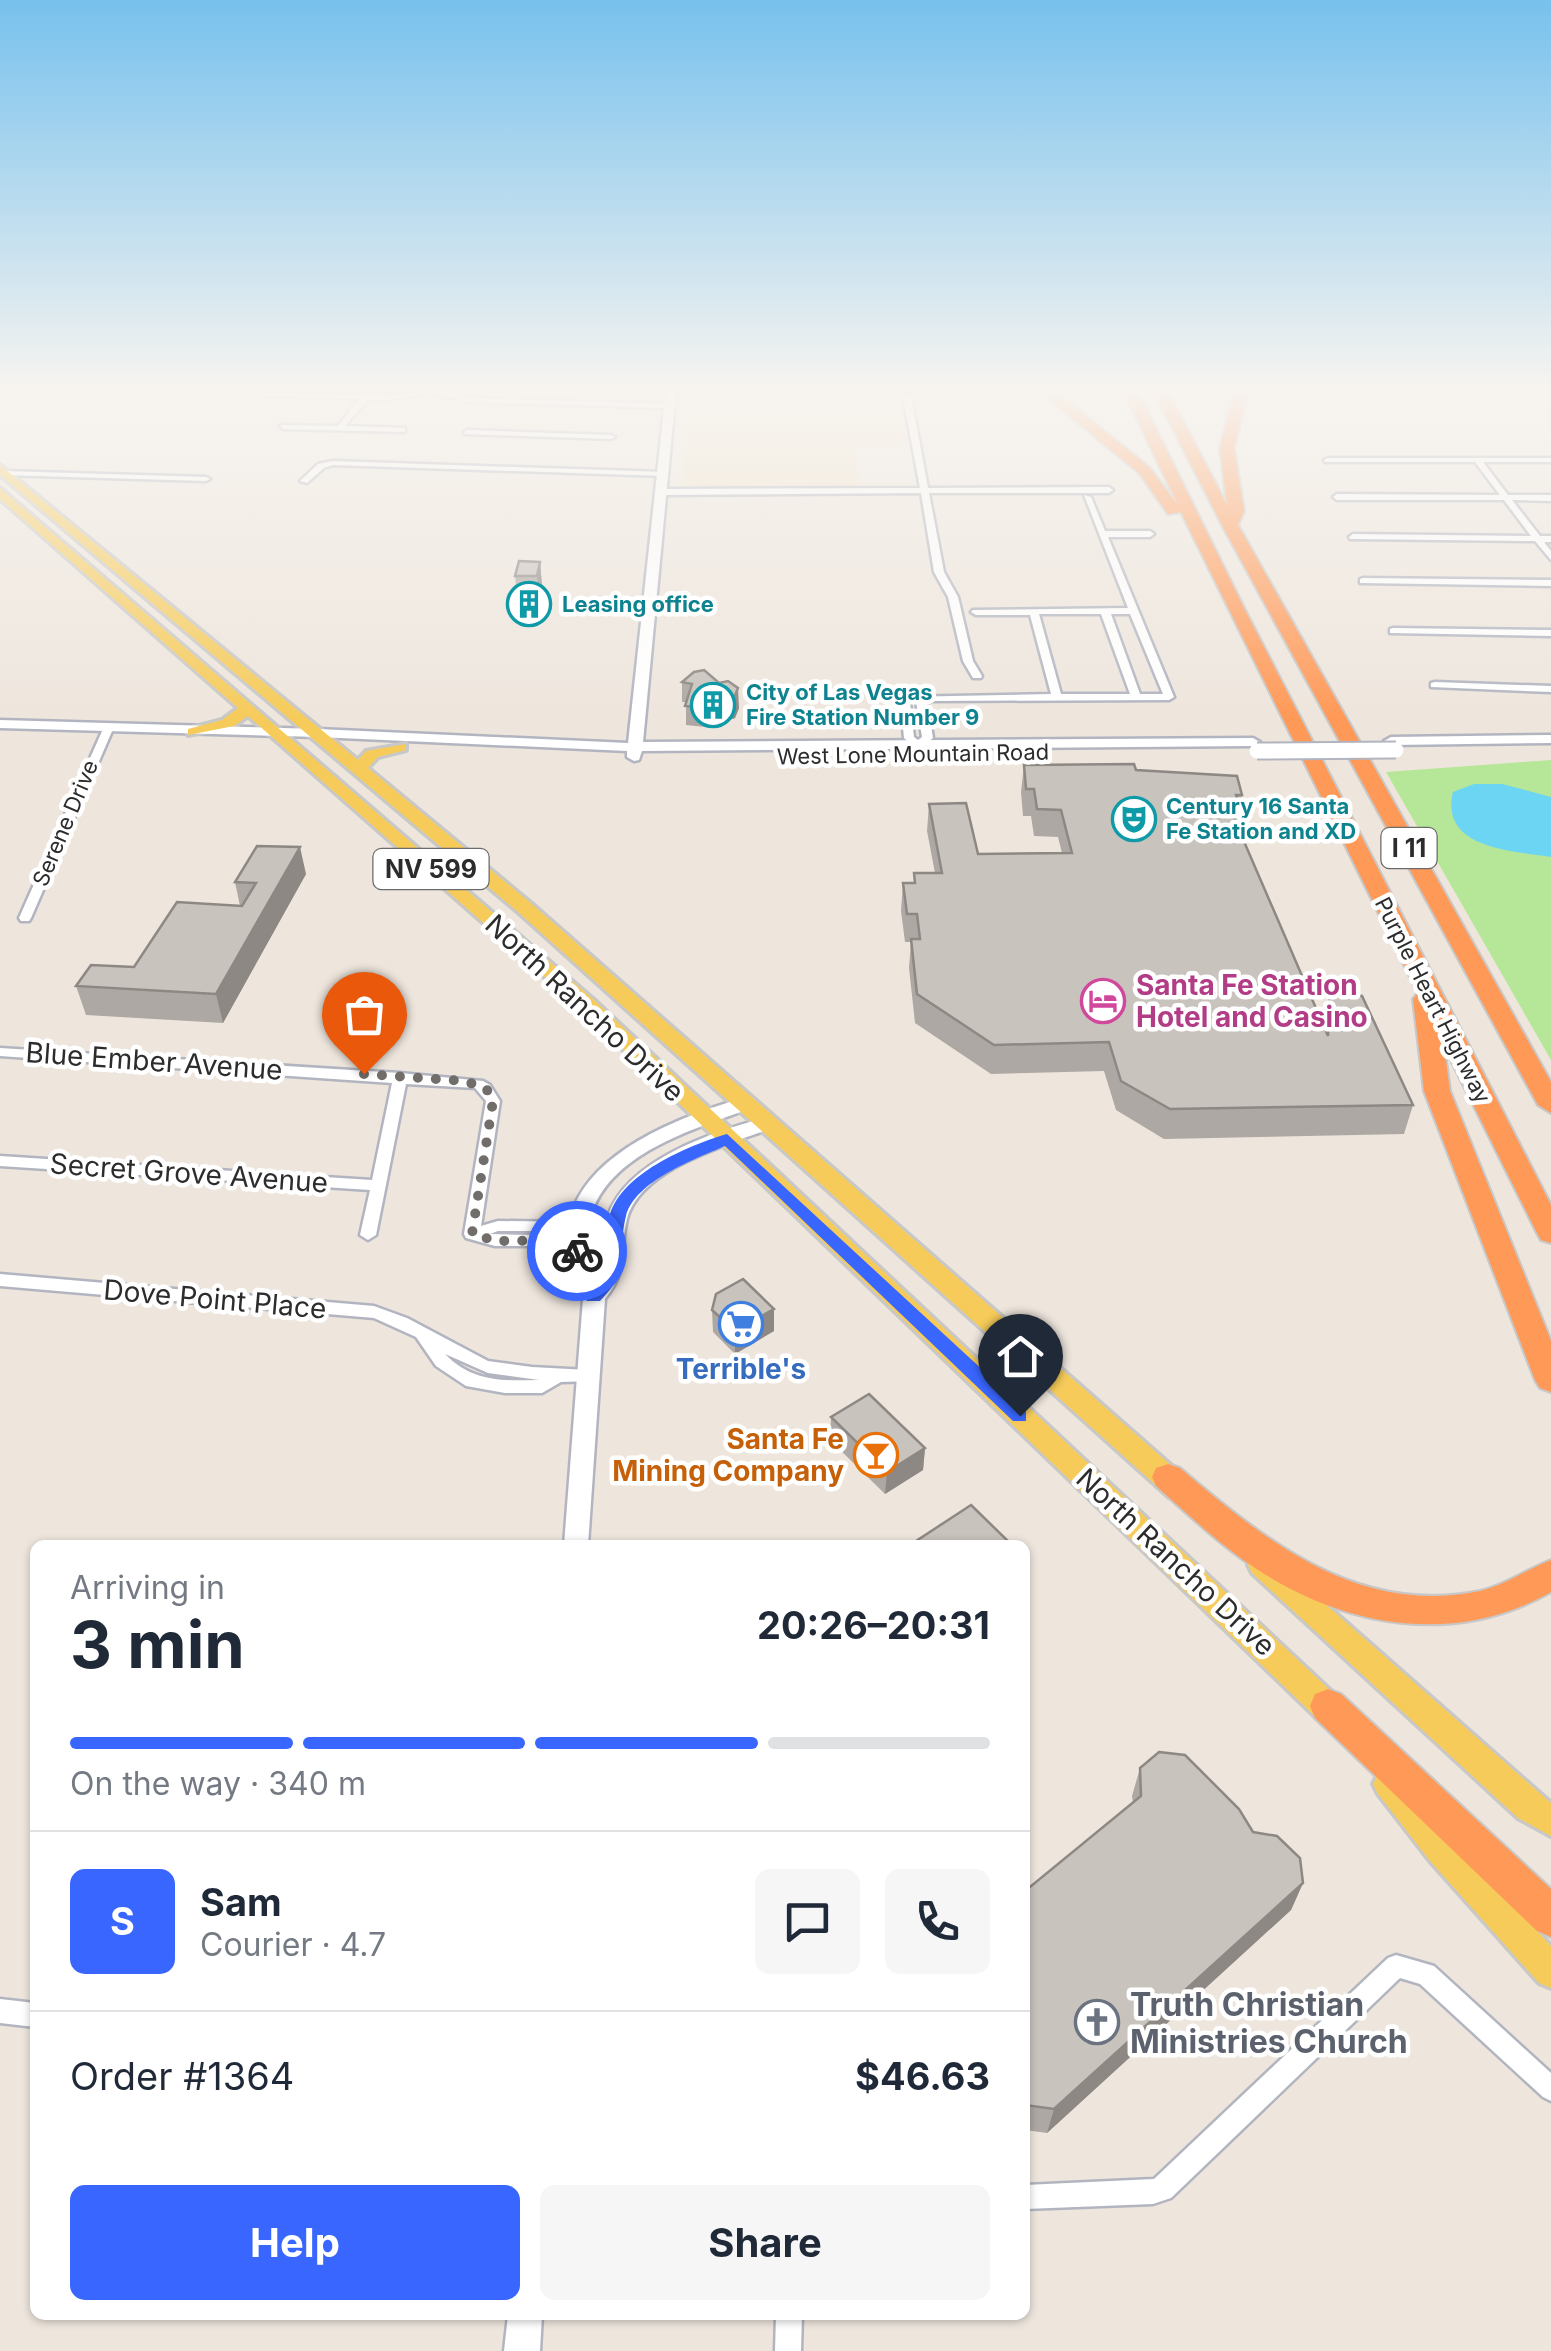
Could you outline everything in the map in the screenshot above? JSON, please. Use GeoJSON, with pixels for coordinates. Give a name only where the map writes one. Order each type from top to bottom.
{"type":"FeatureCollection","features":[{"type":"Feature","properties":{"kind":"highway"},"geometry":{"type":"LineString","coordinates":[[1166,500],[1204,574],[1235,608]]}},
{"type":"Feature","properties":{"kind":"highway","name":"Purple Heart Highway"},"geometry":{"type":"LineString","coordinates":[[1183,500],[1551,1233]]}},
{"type":"Feature","properties":{"kind":"highway","name":"Purple Heart Highway"},"geometry":{"type":"LineString","coordinates":[[1217,500],[1551,1106]]}},
{"type":"Feature","properties":{"kind":"highway"},"geometry":{"type":"LineString","coordinates":[[1231,527],[1234,500]]}},
{"type":"Feature","properties":{"kind":"highway"},"geometry":{"type":"LineString","coordinates":[[1422,979],[1437,1091],[1551,1380]]}},
{"type":"Feature","properties":{"kind":"highway"},"geometry":{"type":"LineString","coordinates":[[1168,1478],[1268,1559],[1323,1590],[1377,1607],[1431,1612],[1484,1608],[1524,1594],[1551,1575]]}},
{"type":"Feature","properties":{"kind":"highway"},"geometry":{"type":"LineString","coordinates":[[1328,1706],[1551,1917]]}},
{"type":"Feature","properties":{"kind":"main road","name":"North Rancho Drive"},"geometry":{"type":"LineString","coordinates":[[9,500],[586,1002],[1328,1706],[1441,1850],[1551,1971]]}},
{"type":"Feature","properties":{"kind":"main road","name":"North Rancho Drive"},"geometry":{"type":"LineString","coordinates":[[37,500],[491,879],[1168,1478],[1529,1807],[1551,1821]]}},
{"type":"Feature","properties":{"kind":"main road"},"geometry":{"type":"LineString","coordinates":[[635,752],[661,500]]}},
{"type":"Feature","properties":{"kind":"main road"},"geometry":{"type":"LineString","coordinates":[[26,515],[45,521],[56,530],[76,532]]}},
{"type":"Feature","properties":{"kind":"main road"},"geometry":{"type":"LineString","coordinates":[[54,539],[71,539],[98,551]]}},
{"type":"Feature","properties":{"kind":"main road"},"geometry":{"type":"LineString","coordinates":[[194,732],[228,723],[247,709]]}},
{"type":"Feature","properties":{"kind":"main road","name":"West Lone Mountain Road"},"geometry":{"type":"LineString","coordinates":[[0,724],[277,735],[400,747],[635,752],[1394,745],[1551,739]]}},
{"type":"Feature","properties":{"kind":"main road","name":"West Lone Mountain Road"},"geometry":{"type":"LineString","coordinates":[[324,739],[635,752]]}},
{"type":"Feature","properties":{"kind":"main road","name":"West Lone Mountain Road"},"geometry":{"type":"LineString","coordinates":[[1394,745],[1551,749]]}},
{"type":"Feature","properties":{"kind":"main road"},"geometry":{"type":"LineString","coordinates":[[359,768],[372,754],[400,747]]}},
{"type":"Feature","properties":{"kind":"main road"},"geometry":{"type":"LineString","coordinates":[[451,886],[491,879]]}},
{"type":"Feature","properties":{"kind":"main road"},"geometry":{"type":"LineString","coordinates":[[594,1297],[575,1277],[582,1210],[596,1184],[616,1166],[672,1134],[747,1103]]}},
{"type":"Feature","properties":{"kind":"main road"},"geometry":{"type":"LineString","coordinates":[[576,1540],[594,1297],[613,1276],[618,1215],[628,1194],[667,1164],[768,1123]]}},
{"type":"Feature","properties":{"kind":"main road"},"geometry":{"type":"LineString","coordinates":[[522,2351],[525,2320]]}},
{"type":"Feature","properties":{"kind":"street"},"geometry":{"type":"LineString","coordinates":[[926,500],[939,572],[953,597],[968,661],[977,676]]}},
{"type":"Feature","properties":{"kind":"street"},"geometry":{"type":"LineString","coordinates":[[1088,500],[1132,611]]}},
{"type":"Feature","properties":{"kind":"street"},"geometry":{"type":"LineString","coordinates":[[1507,500],[1551,557]]}},
{"type":"Feature","properties":{"kind":"street"},"geometry":{"type":"LineString","coordinates":[[1102,534],[1150,534]]}},
{"type":"Feature","properties":{"kind":"street"},"geometry":{"type":"LineString","coordinates":[[1353,538],[1551,539]]}},
{"type":"Feature","properties":{"kind":"street"},"geometry":{"type":"LineString","coordinates":[[1364,581],[1551,583]]}},
{"type":"Feature","properties":{"kind":"street"},"geometry":{"type":"LineString","coordinates":[[1105,611],[1136,697]]}},
{"type":"Feature","properties":{"kind":"street"},"geometry":{"type":"LineString","coordinates":[[922,698],[928,738],[919,750],[909,738],[904,698],[1169,697],[1138,615],[1132,611],[976,612]]}},
{"type":"Feature","properties":{"kind":"street"},"geometry":{"type":"LineString","coordinates":[[1034,612],[1058,698]]}},
{"type":"Feature","properties":{"kind":"street"},"geometry":{"type":"LineString","coordinates":[[1393,631],[1551,634]]}},
{"type":"Feature","properties":{"kind":"street"},"geometry":{"type":"LineString","coordinates":[[1435,684],[1551,689]]}},
{"type":"Feature","properties":{"kind":"street","name":"Serene Drive"},"geometry":{"type":"LineString","coordinates":[[26,918],[108,730]]}},
{"type":"Feature","properties":{"kind":"street","name":"Blue Ember Avenue"},"geometry":{"type":"LineString","coordinates":[[0,1052],[464,1081],[486,1088],[493,1101],[472,1234],[496,1241],[579,1234]]}},
{"type":"Feature","properties":{"kind":"street"},"geometry":{"type":"LineString","coordinates":[[368,1236],[400,1077]]}},
{"type":"Feature","properties":{"kind":"street","name":"Secret Grove Avenue"},"geometry":{"type":"LineString","coordinates":[[0,1161],[378,1185]]}},
{"type":"Feature","properties":{"kind":"street","name":"Dove Point Place"},"geometry":{"type":"LineString","coordinates":[[0,1280],[374,1312],[397,1318],[424,1336],[442,1362],[466,1380],[506,1387],[542,1387],[556,1377],[588,1376]]}},
{"type":"Feature","properties":{"kind":"street"},"geometry":{"type":"LineString","coordinates":[[1030,2197],[1162,2189],[1396,1966],[1426,1974],[1551,2090]]}},
{"type":"Feature","properties":{"kind":"street"},"geometry":{"type":"LineString","coordinates":[[0,2010],[30,2014]]}},
{"type":"Feature","properties":{"kind":"street"},"geometry":{"type":"LineString","coordinates":[[788,2351],[789,2320]]}},
{"type":"Feature","properties":{"kind":"green space"},"geometry":{"type":"Polygon","coordinates":[[[1551,760],[1551,1060],[1386,772],[1551,760]]]}},
{"type":"Feature","properties":{"kind":"water"},"geometry":{"type":"Polygon","coordinates":[[[1474,784],[1502,784],[1551,797],[1551,857],[1500,849],[1468,836],[1457,825],[1452,811],[1453,792],[1474,784]]]}},
{"type":"Feature","properties":{"kind":"building"},"geometry":{"type":"Polygon","coordinates":[[[519,561],[540,562],[537,576],[515,576],[519,561]]]}},
{"type":"Feature","properties":{"kind":"building"},"geometry":{"type":"Polygon","coordinates":[[[704,670],[719,683],[728,681],[738,688],[734,698],[720,704],[708,702],[705,708],[685,706],[692,684],[682,682],[694,672],[704,670]]]}},
{"type":"Feature","properties":{"kind":"building","name":"Santa Fe Station Hotel and Casino"},"geometry":{"type":"Polygon","coordinates":[[[1134,764],[1136,770],[1237,776],[1242,795],[1236,795],[1241,809],[1230,809],[1328,1036],[1330,991],[1362,996],[1413,1105],[1170,1109],[1121,1081],[1109,1042],[994,1045],[917,994],[911,939],[920,939],[917,914],[907,914],[903,883],[915,883],[914,873],[942,873],[929,804],[966,803],[978,854],[1072,853],[1061,810],[1037,809],[1034,789],[1026,789],[1024,765],[1134,764]]]}},
{"type":"Feature","properties":{"kind":"building"},"geometry":{"type":"Polygon","coordinates":[[[257,846],[300,847],[216,994],[76,986],[91,965],[134,967],[177,902],[242,906],[256,883],[235,882],[257,846]]]}},
{"type":"Feature","properties":{"kind":"building"},"geometry":{"type":"Polygon","coordinates":[[[743,1279],[774,1309],[735,1331],[712,1310],[716,1294],[743,1279]]]}},
{"type":"Feature","properties":{"kind":"building"},"geometry":{"type":"Polygon","coordinates":[[[869,1394],[925,1448],[887,1472],[831,1417],[869,1394]]]}},
{"type":"Feature","properties":{"kind":"building"},"geometry":{"type":"Polygon","coordinates":[[[971,1505],[1007,1540],[918,1540],[971,1505]]]}},
{"type":"Feature","properties":{"kind":"building","name":"Truth Christian Ministries Church"},"geometry":{"type":"Polygon","coordinates":[[[1159,1752],[1185,1755],[1239,1809],[1253,1832],[1277,1836],[1300,1858],[1303,1883],[1054,2109],[1030,2106],[1030,1887],[1141,1796],[1140,1768],[1159,1752]]]}},
{"type":"Feature","properties":{"kind":"way so far"},"geometry":{"type":"LineString","coordinates":[[364,1074],[464,1081],[486,1088],[493,1101],[472,1234],[496,1241],[578,1240],[577,1251]]}},
{"type":"Feature","properties":{"kind":"place","name":"Leasing office"},"geometry":{"type":"Point","coordinates":[529,604]}},
{"type":"Feature","properties":{"kind":"place","name":"City of Las Vegas Fire Station Number 9"},"geometry":{"type":"Point","coordinates":[713,705]}},
{"type":"Feature","properties":{"kind":"place","name":"Century 16 Santa Fe Station and XD"},"geometry":{"type":"Point","coordinates":[1134,819]}},
{"type":"Feature","properties":{"kind":"place","name":"Santa Fe Station Hotel and Casino"},"geometry":{"type":"Point","coordinates":[1103,1001]}},
{"type":"Feature","properties":{"kind":"place","name":"Terrible's"},"geometry":{"type":"Point","coordinates":[741,1324]}},
{"type":"Feature","properties":{"kind":"place","name":"Santa Fe Mining Company"},"geometry":{"type":"Point","coordinates":[876,1455]}},
{"type":"Feature","properties":{"kind":"place","name":"Truth Christian Ministries Church"},"geometry":{"type":"Point","coordinates":[1097,2022]}},
{"type":"Feature","properties":{"kind":"route"},"geometry":{"type":"LineString","coordinates":[[577,1251],[575,1277],[594,1297],[613,1276],[618,1215],[628,1194],[667,1164],[727,1139],[1020,1416]]}}]}
